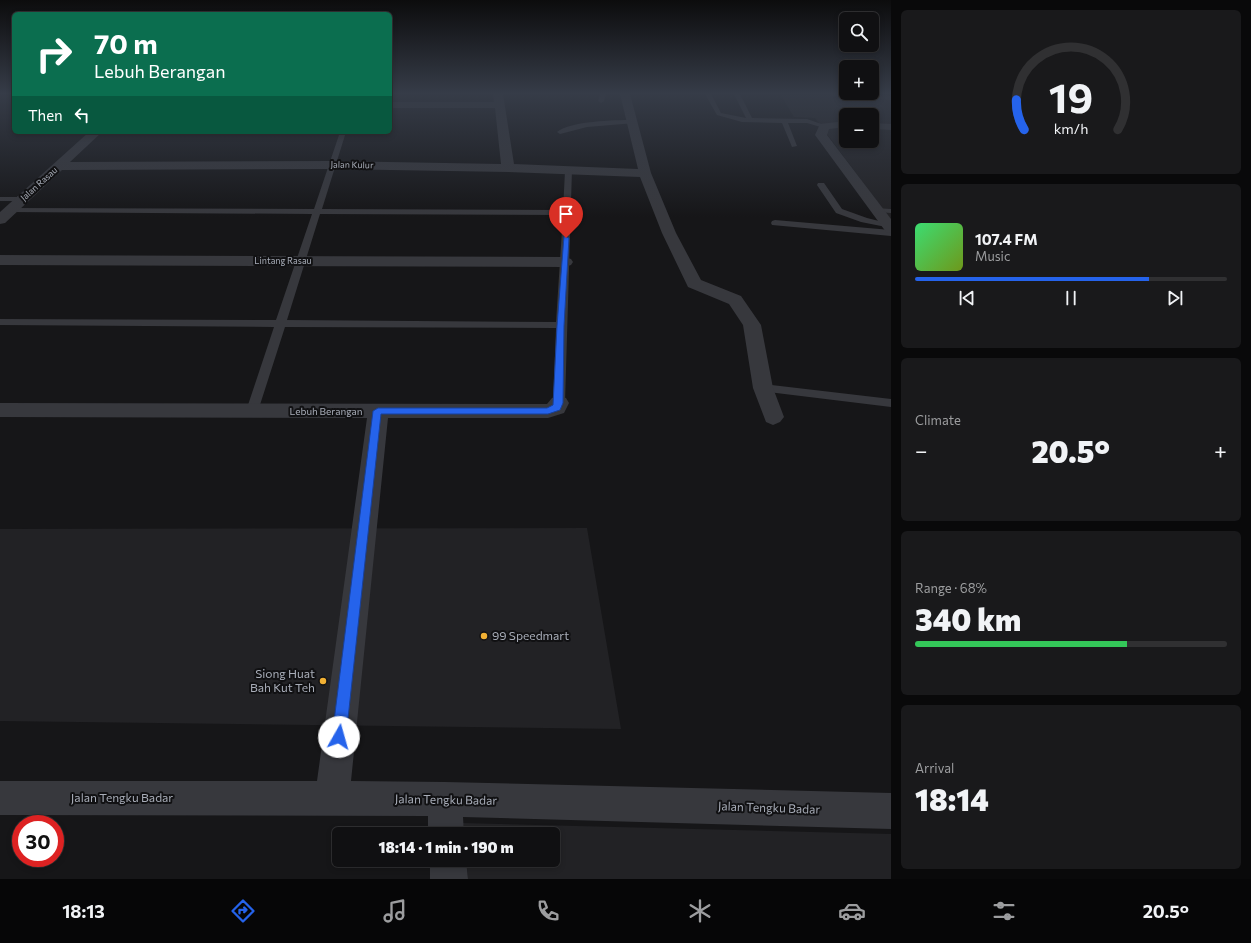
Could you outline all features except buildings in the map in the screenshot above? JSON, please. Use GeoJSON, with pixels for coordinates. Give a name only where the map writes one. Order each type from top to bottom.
{"type":"FeatureCollection","features":[{"type":"Feature","properties":{"kind":"street","name":"Jalan Rasau"},"geometry":{"type":"LineString","coordinates":[[0,220],[93,135]]}},
{"type":"Feature","properties":{"kind":"street"},"geometry":{"type":"LineString","coordinates":[[503,135],[508,168]]}},
{"type":"Feature","properties":{"kind":"street"},"geometry":{"type":"LineString","coordinates":[[636,135],[645,174],[669,233],[694,283],[735,300],[752,325],[763,388],[773,417]]}},
{"type":"Feature","properties":{"kind":"street"},"geometry":{"type":"LineString","coordinates":[[822,135],[878,210],[890,229]]}},
{"type":"Feature","properties":{"kind":"street","name":"Jalan Kulur"},"geometry":{"type":"LineString","coordinates":[[59,166],[332,165],[508,168],[645,174]]}},
{"type":"Feature","properties":{"kind":"street","name":"Lintang Rasau"},"geometry":{"type":"LineString","coordinates":[[0,260],[565,262]]}},
{"type":"Feature","properties":{"kind":"street","name":"Lebuh Berangan"},"geometry":{"type":"LineString","coordinates":[[0,410],[548,411],[556,408],[559,403]]}},
{"type":"Feature","properties":{"kind":"street"},"geometry":{"type":"LineString","coordinates":[[332,799],[378,411]]}},
{"type":"Feature","properties":{"kind":"street","name":"Jalan Tengku Badar"},"geometry":{"type":"LineString","coordinates":[[0,798],[444,799],[891,811]]}},
{"type":"Feature","properties":{"kind":"street"},"geometry":{"type":"LineString","coordinates":[[444,799],[446,827]]}},
{"type":"Feature","properties":{"kind":"street"},"geometry":{"type":"LineString","coordinates":[[448,867],[449,879]]}},
{"type":"Feature","properties":{"kind":"lane"},"geometry":{"type":"LineString","coordinates":[[252,410],[342,135]]}},
{"type":"Feature","properties":{"kind":"lane"},"geometry":{"type":"LineString","coordinates":[[790,135],[794,146]]}},
{"type":"Feature","properties":{"kind":"lane","name":"Lebuh Berangan"},"geometry":{"type":"LineString","coordinates":[[559,403],[561,326],[569,170]]}},
{"type":"Feature","properties":{"kind":"lane"},"geometry":{"type":"LineString","coordinates":[[821,185],[839,211],[890,229]]}},
{"type":"Feature","properties":{"kind":"lane"},"geometry":{"type":"LineString","coordinates":[[0,199],[23,199]]}},
{"type":"Feature","properties":{"kind":"lane"},"geometry":{"type":"LineString","coordinates":[[10,210],[567,213]]}},
{"type":"Feature","properties":{"kind":"lane"},"geometry":{"type":"LineString","coordinates":[[878,210],[891,211]]}},
{"type":"Feature","properties":{"kind":"lane"},"geometry":{"type":"LineString","coordinates":[[775,223],[890,229]]}},
{"type":"Feature","properties":{"kind":"lane"},"geometry":{"type":"LineString","coordinates":[[0,322],[561,326]]}},
{"type":"Feature","properties":{"kind":"lane"},"geometry":{"type":"LineString","coordinates":[[763,388],[891,403]]}},
{"type":"Feature","properties":{"kind":"shaded area"},"geometry":{"type":"Polygon","coordinates":[[[828,135],[839,135],[839,148],[879,148],[879,135],[891,135],[891,220],[828,135]]]}},
{"type":"Feature","properties":{"kind":"shaded area"},"geometry":{"type":"Polygon","coordinates":[[[587,528],[621,729],[0,721],[0,529],[587,528]]]}},
{"type":"Feature","properties":{"kind":"shaded area"},"geometry":{"type":"Polygon","coordinates":[[[463,823],[891,834],[891,879],[468,879],[467,867],[560,867],[560,827],[463,827],[463,823]]]}},
{"type":"Feature","properties":{"kind":"place","name":"99 Speedmart"},"geometry":{"type":"Point","coordinates":[484,636]}},
{"type":"Feature","properties":{"kind":"place","name":"Siong Huat Bah Kut Teh"},"geometry":{"type":"Point","coordinates":[323,681]}},
{"type":"Feature","properties":{"kind":"route"},"geometry":{"type":"LineString","coordinates":[[339,737],[378,411],[548,411],[556,408],[559,403],[561,326],[566,238]]}}]}
